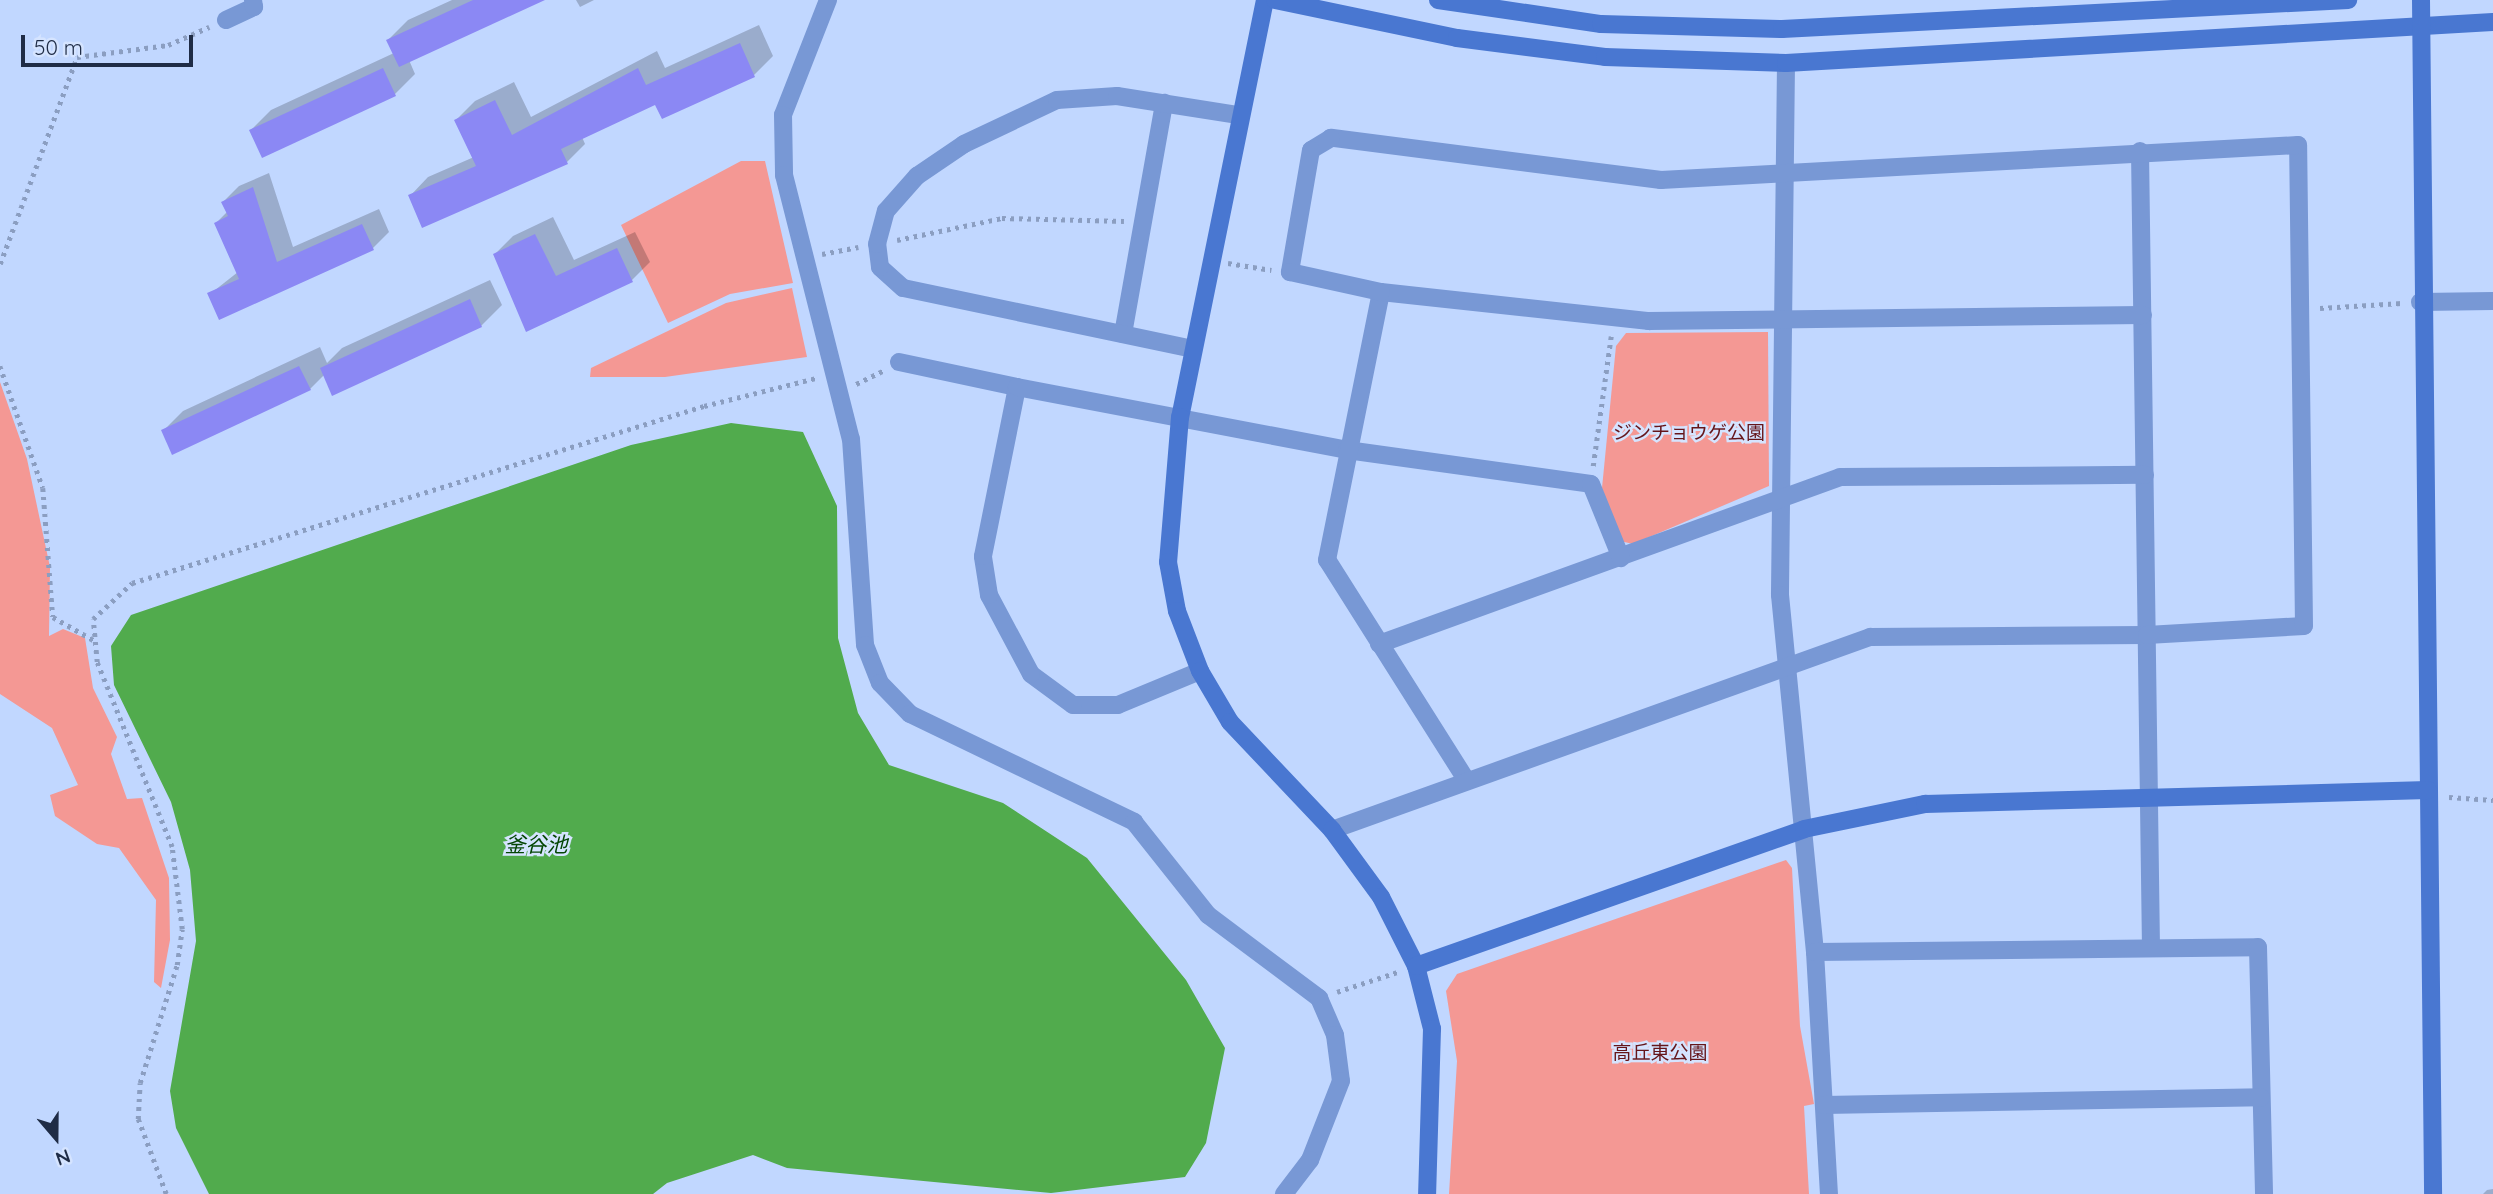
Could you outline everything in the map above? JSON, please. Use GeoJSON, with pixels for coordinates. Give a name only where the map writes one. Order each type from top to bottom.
{"type":"FeatureCollection","features":[{"type":"Feature","properties":{"kind":"street"},"geometry":{"type":"LineString","coordinates":[[226,20],[254,7],[253,0]]}},
{"type":"Feature","properties":{"kind":"street"},"geometry":{"type":"LineString","coordinates":[[828,0],[783,115],[783,175],[835,395],[851,439],[865,645],[880,683],[910,714],[1135,822],[1208,915],[1319,998],[1335,1035],[1341,1081],[1310,1160],[1284,1194]]}},
{"type":"Feature","properties":{"kind":"street"},"geometry":{"type":"LineString","coordinates":[[1265,0],[1239,115],[1180,417],[1168,562],[1177,611],[1200,671],[1230,722],[1332,830],[1381,897],[1416,966],[1432,1029],[1427,1194]]}},
{"type":"Feature","properties":{"kind":"street"},"geometry":{"type":"LineString","coordinates":[[1275,0],[1457,38],[1605,57],[1786,63],[2493,22]]}},
{"type":"Feature","properties":{"kind":"street"},"geometry":{"type":"LineString","coordinates":[[1438,0],[1601,23],[1782,29],[2348,0]]}},
{"type":"Feature","properties":{"kind":"street"},"geometry":{"type":"LineString","coordinates":[[2421,0],[2420,302],[2433,1194]]}},
{"type":"Feature","properties":{"kind":"street"},"geometry":{"type":"LineString","coordinates":[[1786,63],[1782,500],[1786,664],[1815,953],[1829,1194]]}},
{"type":"Feature","properties":{"kind":"street"},"geometry":{"type":"LineString","coordinates":[[1193,349],[903,288],[880,267],[877,244],[886,211],[917,176],[964,144],[1057,100],[1117,96],[1239,115]]}},
{"type":"Feature","properties":{"kind":"street"},"geometry":{"type":"LineString","coordinates":[[1123,334],[1140,222],[1164,103]]}},
{"type":"Feature","properties":{"kind":"street"},"geometry":{"type":"LineString","coordinates":[[1332,830],[1465,778],[1786,664],[1870,637],[2147,635],[2304,626],[2298,145],[2140,151],[1661,180],[1331,138],[1311,150],[1290,272],[1381,292],[1614,317],[1784,322],[2143,315]]}},
{"type":"Feature","properties":{"kind":"street"},"geometry":{"type":"LineString","coordinates":[[2140,151],[2151,947]]}},
{"type":"Feature","properties":{"kind":"street"},"geometry":{"type":"LineString","coordinates":[[1381,292],[1347,450],[1327,560],[1465,778]]}},
{"type":"Feature","properties":{"kind":"street"},"geometry":{"type":"LineString","coordinates":[[2420,302],[2493,301]]}},
{"type":"Feature","properties":{"kind":"street"},"geometry":{"type":"LineString","coordinates":[[899,362],[1347,450],[1591,484],[1621,558]]}},
{"type":"Feature","properties":{"kind":"street"},"geometry":{"type":"LineString","coordinates":[[1017,387],[983,556],[989,595],[1031,674],[1073,705],[1118,705],[1200,671]]}},
{"type":"Feature","properties":{"kind":"street"},"geometry":{"type":"LineString","coordinates":[[1378,644],[1840,477],[2145,475]]}},
{"type":"Feature","properties":{"kind":"street"},"geometry":{"type":"LineString","coordinates":[[1416,966],[1804,830],[1925,804],[2150,793],[2428,790]]}},
{"type":"Feature","properties":{"kind":"street"},"geometry":{"type":"LineString","coordinates":[[1815,953],[2258,947],[2264,1194]]}},
{"type":"Feature","properties":{"kind":"street"},"geometry":{"type":"LineString","coordinates":[[1824,1105],[2261,1097]]}},
{"type":"Feature","properties":{"kind":"path"},"geometry":{"type":"LineString","coordinates":[[0,264],[77,57],[168,45],[226,20]]}},
{"type":"Feature","properties":{"kind":"path"},"geometry":{"type":"LineString","coordinates":[[803,258],[1002,218],[1140,222]]}},
{"type":"Feature","properties":{"kind":"path"},"geometry":{"type":"LineString","coordinates":[[1211,261],[1290,272]]}},
{"type":"Feature","properties":{"kind":"path"},"geometry":{"type":"LineString","coordinates":[[2300,309],[2420,302]]}},
{"type":"Feature","properties":{"kind":"path"},"geometry":{"type":"LineString","coordinates":[[1591,484],[1614,317]]}},
{"type":"Feature","properties":{"kind":"path"},"geometry":{"type":"LineString","coordinates":[[835,395],[899,362]]}},
{"type":"Feature","properties":{"kind":"path"},"geometry":{"type":"LineString","coordinates":[[0,366],[43,488],[53,617],[95,641]]}},
{"type":"Feature","properties":{"kind":"path"},"geometry":{"type":"LineString","coordinates":[[166,1194],[138,1119],[140,1083],[177,965],[181,929],[172,847],[96,662],[93,619],[132,583],[704,406],[830,375]]}},
{"type":"Feature","properties":{"kind":"path"},"geometry":{"type":"LineString","coordinates":[[2428,790],[2455,799],[2493,800]]}},
{"type":"Feature","properties":{"kind":"path"},"geometry":{"type":"LineString","coordinates":[[1319,998],[1416,966]]}},
{"type":"Feature","properties":{"kind":"green space"},"geometry":{"type":"Polygon","coordinates":[[[741,161],[765,161],[793,283],[730,294],[668,323],[621,225],[741,161]]]}},
{"type":"Feature","properties":{"kind":"green space"},"geometry":{"type":"Polygon","coordinates":[[[792,288],[807,357],[665,377],[590,377],[591,368],[726,303],[792,288]]]}},
{"type":"Feature","properties":{"kind":"green space","name":"ジンチョウゲ公園"},"geometry":{"type":"Polygon","coordinates":[[[1768,332],[1769,486],[1633,544],[1620,541],[1602,488],[1616,346],[1626,333],[1768,332]]]}},
{"type":"Feature","properties":{"kind":"green space"},"geometry":{"type":"Polygon","coordinates":[[[0,382],[27,459],[50,567],[49,636],[63,629],[85,638],[93,688],[117,737],[111,754],[127,799],[142,798],[169,878],[170,940],[161,988],[154,982],[156,900],[119,848],[97,844],[55,816],[50,795],[78,785],[52,728],[0,694],[0,382]]]}},
{"type":"Feature","properties":{"kind":"green space","name":"高丘東公園"},"geometry":{"type":"Polygon","coordinates":[[[1786,860],[1792,868],[1800,1026],[1814,1104],[1804,1106],[1809,1194],[1449,1194],[1457,1061],[1446,991],[1457,974],[1786,860]]]}},
{"type":"Feature","properties":{"kind":"water","name":"釜谷池"},"geometry":{"type":"Polygon","coordinates":[[[731,423],[803,432],[837,506],[838,638],[858,713],[889,765],[1003,803],[1087,858],[1186,980],[1225,1048],[1206,1143],[1185,1177],[1051,1193],[787,1168],[753,1155],[667,1183],[653,1194],[209,1194],[176,1128],[170,1091],[196,941],[190,870],[171,802],[114,685],[111,646],[131,615],[631,445],[731,423]]]}},
{"type":"Feature","properties":{"kind":"building"},"geometry":{"type":"Polygon","coordinates":[[[473,0],[545,0],[399,67],[386,40],[473,0]]]}},
{"type":"Feature","properties":{"kind":"building"},"geometry":{"type":"Polygon","coordinates":[[[740,43],[755,77],[662,119],[655,105],[561,149],[568,164],[422,228],[408,195],[476,166],[454,120],[495,100],[512,135],[638,68],[646,85],[740,43]]]}},
{"type":"Feature","properties":{"kind":"building"},"geometry":{"type":"Polygon","coordinates":[[[383,68],[396,96],[262,158],[249,130],[383,68]]]}},
{"type":"Feature","properties":{"kind":"building"},"geometry":{"type":"Polygon","coordinates":[[[253,187],[277,262],[362,224],[374,250],[219,320],[207,293],[239,279],[214,223],[228,216],[221,202],[253,187]]]}},
{"type":"Feature","properties":{"kind":"building"},"geometry":{"type":"Polygon","coordinates":[[[535,234],[556,276],[617,248],[633,282],[526,332],[493,254],[535,234]]]}},
{"type":"Feature","properties":{"kind":"building"},"geometry":{"type":"Polygon","coordinates":[[[470,299],[482,327],[332,396],[320,368],[470,299]]]}},
{"type":"Feature","properties":{"kind":"building"},"geometry":{"type":"Polygon","coordinates":[[[299,366],[311,390],[172,455],[161,430],[299,366]]]}}]}
